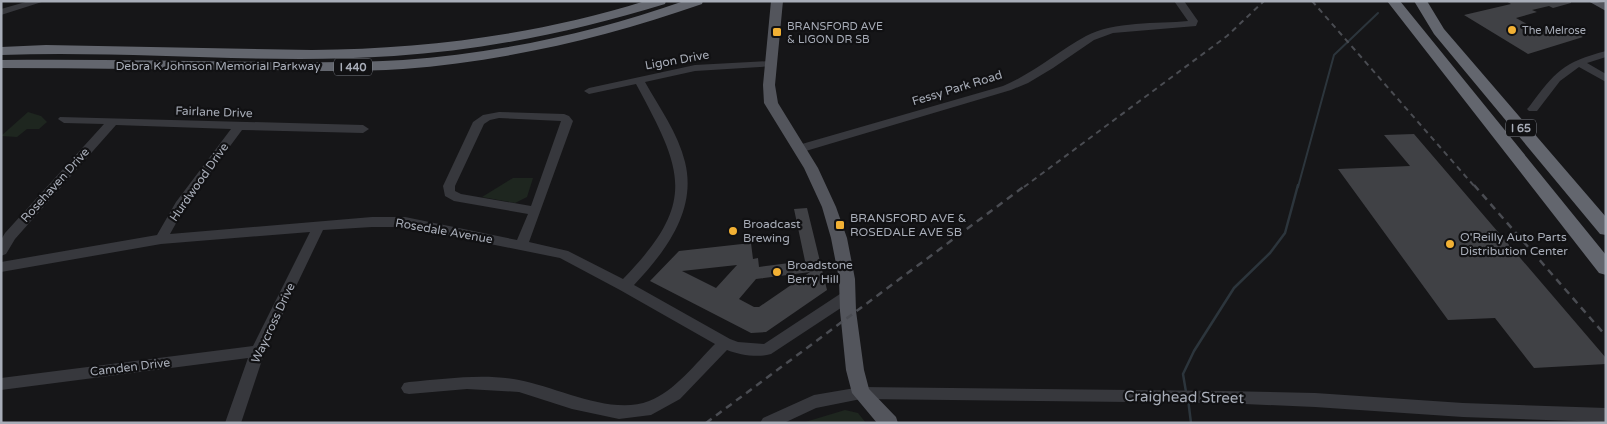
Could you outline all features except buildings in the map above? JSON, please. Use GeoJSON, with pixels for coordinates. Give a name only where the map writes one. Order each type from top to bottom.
{"type":"FeatureCollection","features":[{"type":"Feature","properties":{"kind":"highway","name":"Debra K Johnson Memorial Parkway"},"geometry":{"type":"LineString","coordinates":[[1,50],[111,48],[330,54],[414,51],[534,34],[628,12],[660,1]]}},
{"type":"Feature","properties":{"kind":"highway","name":"Debra K Johnson Memorial Parkway"},"geometry":{"type":"LineString","coordinates":[[1,64],[360,67],[437,61],[505,53],[573,39],[634,23],[697,1]]}},
{"type":"Feature","properties":{"kind":"highway"},"geometry":{"type":"LineString","coordinates":[[1386,1],[1417,32]]}},
{"type":"Feature","properties":{"kind":"highway","name":"I 65"},"geometry":{"type":"LineString","coordinates":[[1393,1],[1606,268]]}},
{"type":"Feature","properties":{"kind":"highway","name":"I 65"},"geometry":{"type":"LineString","coordinates":[[1415,1],[1606,229]]}},
{"type":"Feature","properties":{"kind":"highway"},"geometry":{"type":"LineString","coordinates":[[1420,1],[1436,26]]}},
{"type":"Feature","properties":{"kind":"main road"},"geometry":{"type":"LineString","coordinates":[[777,1],[770,64],[769,85],[772,105],[811,168],[834,220],[844,261],[854,370],[861,393],[889,423]]}},
{"type":"Feature","properties":{"kind":"main road"},"geometry":{"type":"LineString","coordinates":[[1594,1],[1606,8]]}},
{"type":"Feature","properties":{"kind":"street","name":"Fessy Park Road"},"geometry":{"type":"LineString","coordinates":[[799,150],[1007,88],[1042,70],[1090,38],[1112,30],[1193,24],[1193,21],[1179,1]]}},
{"type":"Feature","properties":{"kind":"street"},"geometry":{"type":"LineString","coordinates":[[1,12],[39,2]]}},
{"type":"Feature","properties":{"kind":"street"},"geometry":{"type":"LineString","coordinates":[[1533,109],[1560,73],[1578,62],[1606,54]]}},
{"type":"Feature","properties":{"kind":"street"},"geometry":{"type":"LineString","coordinates":[[1578,62],[1606,79]]}},
{"type":"Feature","properties":{"kind":"street","name":"Ligon Drive"},"geometry":{"type":"LineString","coordinates":[[589,91],[696,68],[770,64]]}},
{"type":"Feature","properties":{"kind":"street"},"geometry":{"type":"LineString","coordinates":[[625,286],[651,259],[662,244],[675,217],[682,191],[677,157],[639,80]]}},
{"type":"Feature","properties":{"kind":"street"},"geometry":{"type":"LineString","coordinates":[[522,245],[535,211],[567,125],[566,119],[560,116],[499,115],[482,120],[477,126],[449,186],[449,192],[458,198],[535,211]]}},
{"type":"Feature","properties":{"kind":"street","name":"Fairlane Drive"},"geometry":{"type":"LineString","coordinates":[[64,119],[363,129]]}},
{"type":"Feature","properties":{"kind":"street","name":"Rosehaven Drive"},"geometry":{"type":"LineString","coordinates":[[1,251],[10,236],[112,122]]}},
{"type":"Feature","properties":{"kind":"street","name":"Hurdwood Drive"},"geometry":{"type":"LineString","coordinates":[[161,239],[180,205],[239,126]]}},
{"type":"Feature","properties":{"kind":"street","name":"Rosedale Avenue"},"geometry":{"type":"LineString","coordinates":[[1,267],[161,239],[384,221],[405,222],[522,245],[569,257],[625,286],[725,344],[738,348],[766,350],[848,296]]}},
{"type":"Feature","properties":{"kind":"street","name":"Waycross Drive"},"geometry":{"type":"LineString","coordinates":[[233,423],[258,351],[319,226]]}},
{"type":"Feature","properties":{"kind":"street"},"geometry":{"type":"LineString","coordinates":[[409,388],[467,383],[520,386],[572,402],[619,412],[651,408],[675,394],[725,344]]}},
{"type":"Feature","properties":{"kind":"street","name":"Camden Drive"},"geometry":{"type":"LineString","coordinates":[[1,384],[258,351]]}},
{"type":"Feature","properties":{"kind":"street","name":"Craighead Street"},"geometry":{"type":"LineString","coordinates":[[768,423],[814,402],[861,393],[1215,397],[1606,415]]}},
{"type":"Feature","properties":{"kind":"shaded area"},"geometry":{"type":"Polygon","coordinates":[[[28,112],[41,116],[47,122],[39,129],[27,129],[17,137],[1,136],[28,112]]]}},
{"type":"Feature","properties":{"kind":"shaded area"},"geometry":{"type":"Polygon","coordinates":[[[513,178],[533,178],[527,197],[515,203],[482,197],[513,178]]]}},
{"type":"Feature","properties":{"kind":"shaded area"},"geometry":{"type":"Polygon","coordinates":[[[845,410],[858,413],[866,423],[802,423],[845,410]]]}},
{"type":"Feature","properties":{"kind":"waterway"},"geometry":{"type":"LineString","coordinates":[[1298,187],[1334,55],[1378,13]]}},
{"type":"Feature","properties":{"kind":"waterway"},"geometry":{"type":"LineString","coordinates":[[1186,392],[1183,374],[1194,351],[1234,288],[1270,253],[1285,233],[1298,185]]}},
{"type":"Feature","properties":{"kind":"waterway"},"geometry":{"type":"LineString","coordinates":[[1188,399],[1191,423]]}},
{"type":"Feature","properties":{"kind":"railway"},"geometry":{"type":"LineString","coordinates":[[1024,187],[1227,36],[1264,1]]}},
{"type":"Feature","properties":{"kind":"railway"},"geometry":{"type":"LineString","coordinates":[[1312,1],[1475,187]]}},
{"type":"Feature","properties":{"kind":"railway"},"geometry":{"type":"LineString","coordinates":[[706,423],[1026,185]]}},
{"type":"Feature","properties":{"kind":"railway"},"geometry":{"type":"LineString","coordinates":[[1474,185],[1606,336]]}},
{"type":"Feature","properties":{"kind":"place","name":"The Melrose"},"geometry":{"type":"Point","coordinates":[1512,30]}},
{"type":"Feature","properties":{"kind":"place","name":"BRANSFORD AVE & LIGON DR SB"},"geometry":{"type":"Point","coordinates":[777,32]}},
{"type":"Feature","properties":{"kind":"place","name":"BRANSFORD AVE & ROSEDALE AVE SB"},"geometry":{"type":"Point","coordinates":[840,225]}},
{"type":"Feature","properties":{"kind":"place","name":"Broadcast Brewing"},"geometry":{"type":"Point","coordinates":[733,231]}},
{"type":"Feature","properties":{"kind":"place","name":"O'Reilly Auto Parts Distribution Center"},"geometry":{"type":"Point","coordinates":[1450,244]}},
{"type":"Feature","properties":{"kind":"place","name":"Broadstone Berry Hill"},"geometry":{"type":"Point","coordinates":[777,272]}}]}
